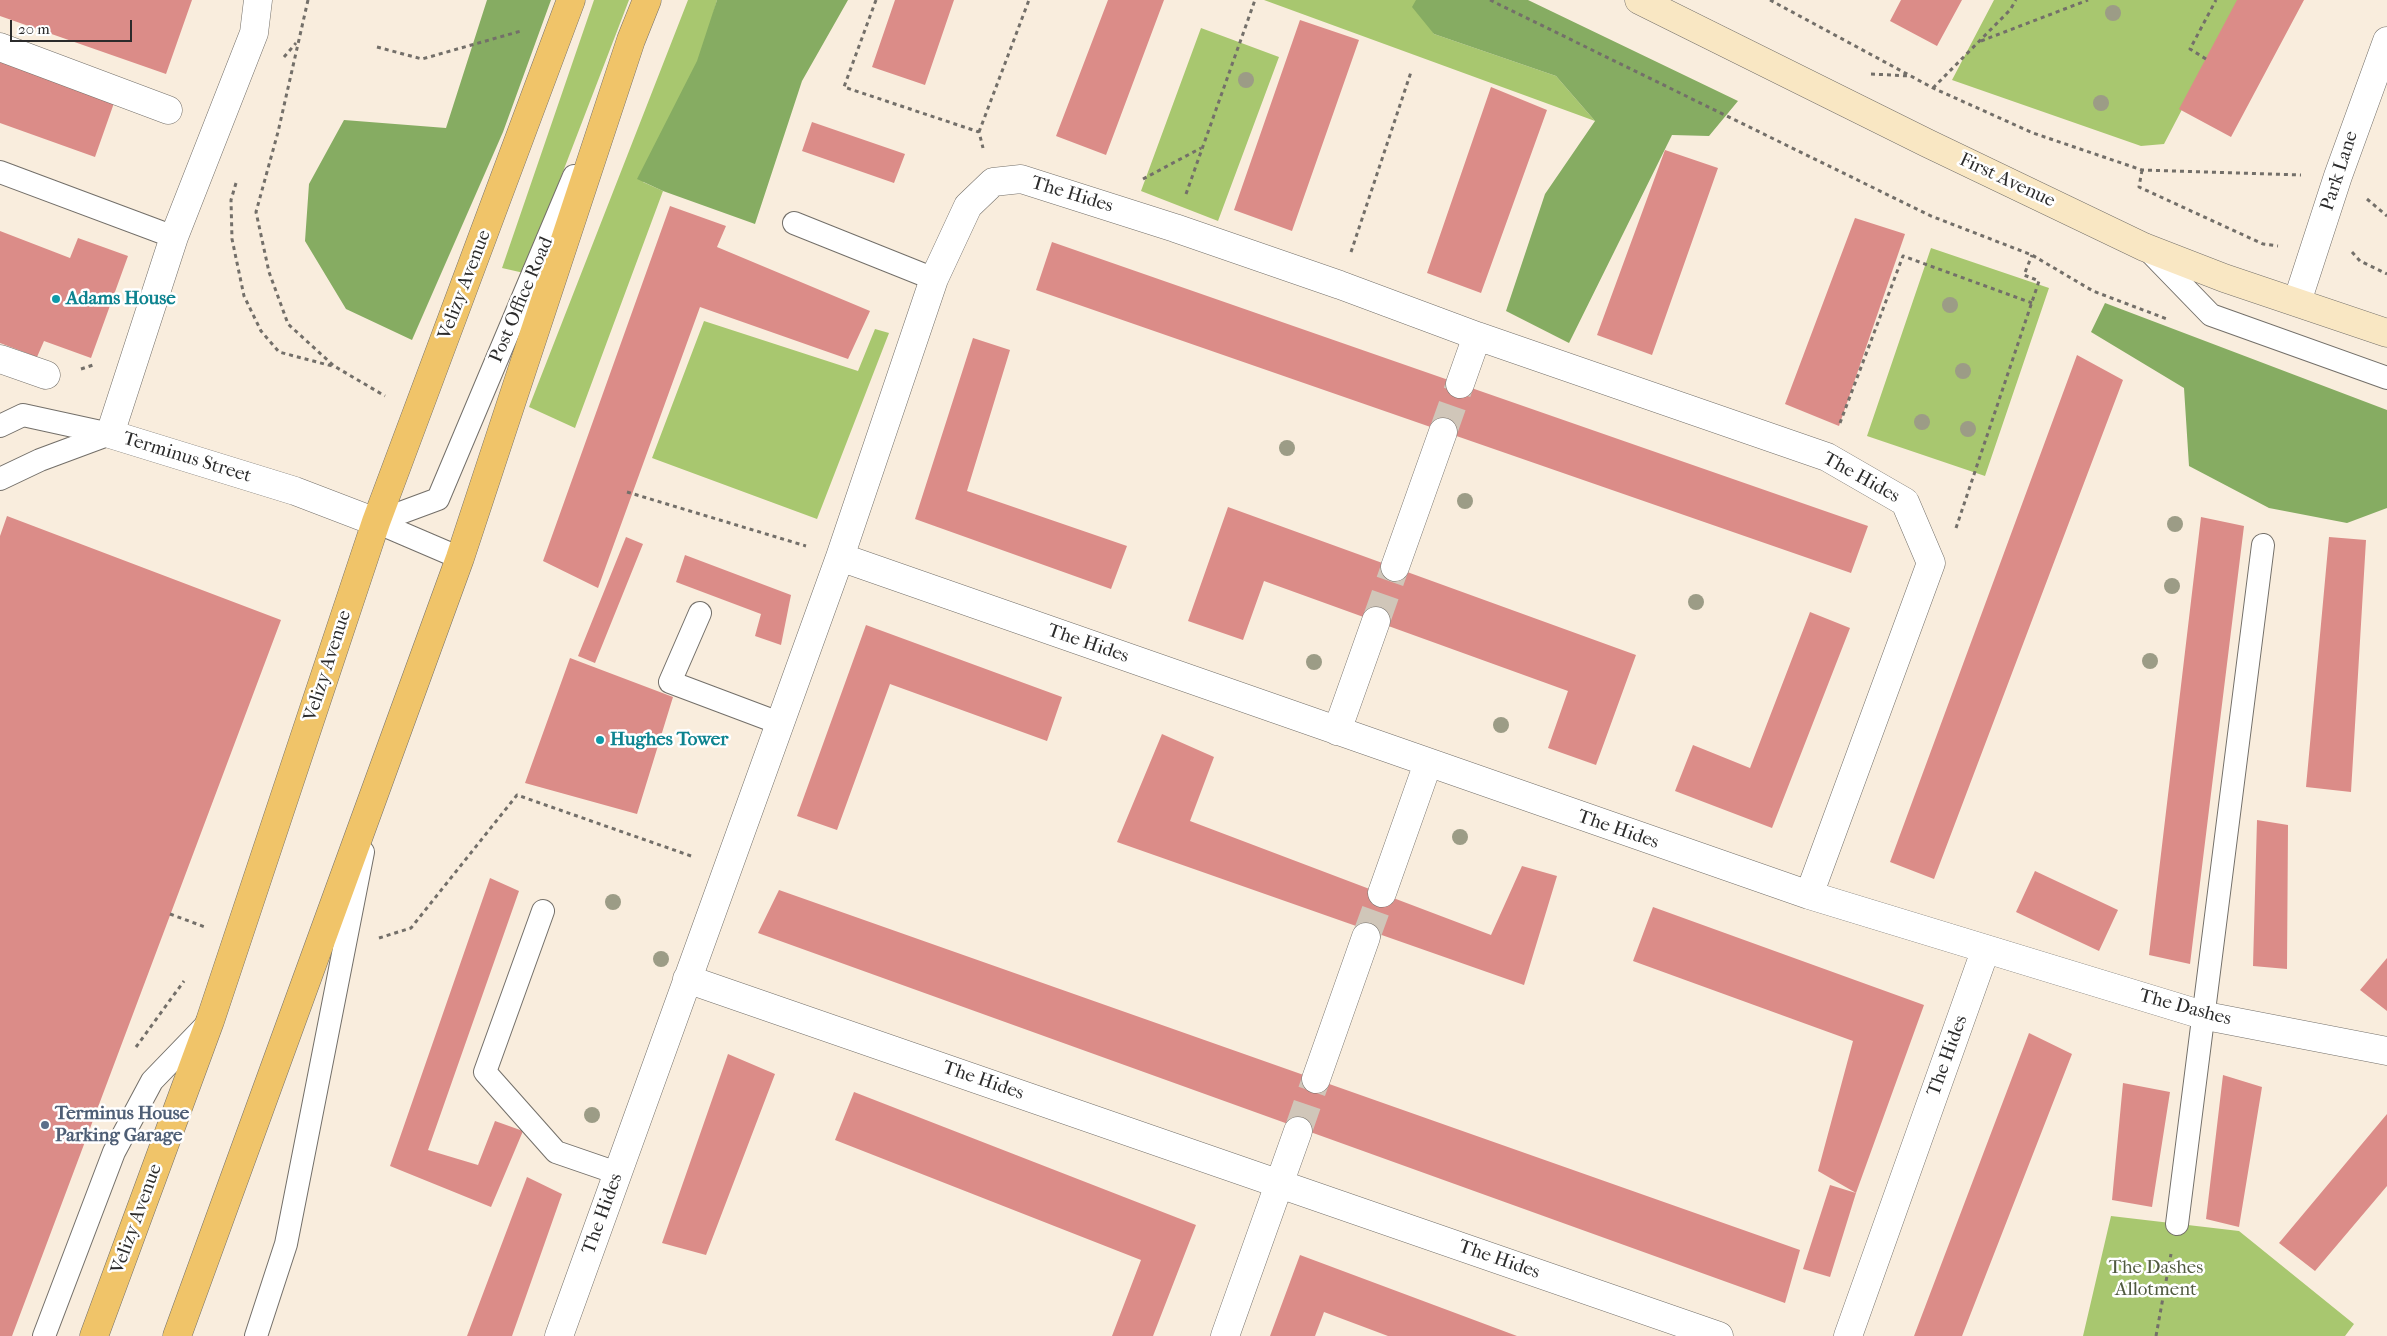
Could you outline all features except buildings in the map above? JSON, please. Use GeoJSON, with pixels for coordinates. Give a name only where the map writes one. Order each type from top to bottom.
{"type":"FeatureCollection","features":[{"type":"Feature","properties":{"kind":"main road"},"geometry":{"type":"LineString","coordinates":[[177,1336],[460,558],[631,40],[647,0]]}},
{"type":"Feature","properties":{"kind":"main road","name":"Velizy Avenue"},"geometry":{"type":"LineString","coordinates":[[94,1336],[210,1021],[376,522],[568,9]]}},
{"type":"Feature","properties":{"kind":"street"},"geometry":{"type":"LineString","coordinates":[[110,434],[174,237],[254,32],[258,0]]}},
{"type":"Feature","properties":{"kind":"street","name":"First Avenue"},"geometry":{"type":"LineString","coordinates":[[1639,0],[1918,139],[2144,247],[2224,278],[2387,333]]}},
{"type":"Feature","properties":{"kind":"street","name":"Park Lane"},"geometry":{"type":"LineString","coordinates":[[2297,302],[2338,176],[2376,100],[2387,41]]}},
{"type":"Feature","properties":{"kind":"street"},"geometry":{"type":"LineString","coordinates":[[0,47],[168,110]]}},
{"type":"Feature","properties":{"kind":"street","name":"The Hides"},"geometry":{"type":"LineString","coordinates":[[559,1336],[726,868],[840,557],[934,279],[968,206],[993,182],[1021,179],[1175,228],[1340,285],[1477,336],[1827,457],[1905,502],[1931,563]]}},
{"type":"Feature","properties":{"kind":"street"},"geometry":{"type":"LineString","coordinates":[[1460,384],[1477,336]]}},
{"type":"Feature","properties":{"kind":"street"},"geometry":{"type":"LineString","coordinates":[[0,358],[46,375]]}},
{"type":"Feature","properties":{"kind":"street"},"geometry":{"type":"LineString","coordinates":[[1395,567],[1443,432]]}},
{"type":"Feature","properties":{"kind":"street","name":"Terminus Street"},"geometry":{"type":"LineString","coordinates":[[110,434],[295,491],[376,522]]}},
{"type":"Feature","properties":{"kind":"street","name":"The Hides"},"geometry":{"type":"LineString","coordinates":[[840,557],[1809,895],[1985,951],[1848,1336]]}},
{"type":"Feature","properties":{"kind":"street"},"geometry":{"type":"LineString","coordinates":[[1809,895],[1931,563]]}},
{"type":"Feature","properties":{"kind":"street"},"geometry":{"type":"LineString","coordinates":[[1337,731],[1376,621]]}},
{"type":"Feature","properties":{"kind":"street"},"geometry":{"type":"LineString","coordinates":[[1382,893],[1428,763]]}},
{"type":"Feature","properties":{"kind":"street"},"geometry":{"type":"LineString","coordinates":[[1316,1079],[1366,937]]}},
{"type":"Feature","properties":{"kind":"street","name":"The Dashes"},"geometry":{"type":"LineString","coordinates":[[1985,951],[2204,1014],[2387,1050]]}},
{"type":"Feature","properties":{"kind":"street","name":"The Hides"},"geometry":{"type":"LineString","coordinates":[[686,979],[1719,1336]]}},
{"type":"Feature","properties":{"kind":"street"},"geometry":{"type":"LineString","coordinates":[[1225,1336],[1298,1131]]}},
{"type":"Feature","properties":{"kind":"lane","name":"Post Office Road"},"geometry":{"type":"LineString","coordinates":[[376,522],[438,499],[631,40]]}},
{"type":"Feature","properties":{"kind":"lane"},"geometry":{"type":"LineString","coordinates":[[0,172],[174,237]]}},
{"type":"Feature","properties":{"kind":"lane"},"geometry":{"type":"LineString","coordinates":[[794,223],[934,279]]}},
{"type":"Feature","properties":{"kind":"lane"},"geometry":{"type":"LineString","coordinates":[[2144,247],[2211,314],[2387,378]]}},
{"type":"Feature","properties":{"kind":"lane"},"geometry":{"type":"LineString","coordinates":[[0,426],[23,415],[110,434]]}},
{"type":"Feature","properties":{"kind":"lane","name":"Terminus Street"},"geometry":{"type":"LineString","coordinates":[[0,479],[40,460],[110,434]]}},
{"type":"Feature","properties":{"kind":"lane"},"geometry":{"type":"LineString","coordinates":[[376,522],[460,558]]}},
{"type":"Feature","properties":{"kind":"lane"},"geometry":{"type":"LineString","coordinates":[[2177,1224],[2264,545]]}},
{"type":"Feature","properties":{"kind":"lane"},"geometry":{"type":"LineString","coordinates":[[700,613],[670,682],[779,723]]}},
{"type":"Feature","properties":{"kind":"lane"},"geometry":{"type":"LineString","coordinates":[[256,1336],[286,1244],[374,795]]}},
{"type":"Feature","properties":{"kind":"lane"},"geometry":{"type":"LineString","coordinates":[[543,910],[485,1072],[556,1152],[618,1173]]}},
{"type":"Feature","properties":{"kind":"lane"},"geometry":{"type":"LineString","coordinates":[[44,1336],[114,1152],[152,1081],[210,1021]]}},
{"type":"Feature","properties":{"kind":"path"},"geometry":{"type":"LineString","coordinates":[[308,0],[278,132],[256,212],[268,272],[288,324],[334,366],[389,399]]}},
{"type":"Feature","properties":{"kind":"path"},"geometry":{"type":"LineString","coordinates":[[876,0],[844,87],[979,132]]}},
{"type":"Feature","properties":{"kind":"path"},"geometry":{"type":"LineString","coordinates":[[993,182],[979,132],[1029,0]]}},
{"type":"Feature","properties":{"kind":"path"},"geometry":{"type":"LineString","coordinates":[[1175,228],[1256,0]]}},
{"type":"Feature","properties":{"kind":"path"},"geometry":{"type":"LineString","coordinates":[[1490,0],[1931,216],[2032,255],[2093,291],[2176,322]]}},
{"type":"Feature","properties":{"kind":"path"},"geometry":{"type":"LineString","coordinates":[[1770,0],[1933,88],[2033,133],[2142,170],[2338,176]]}},
{"type":"Feature","properties":{"kind":"path"},"geometry":{"type":"LineString","coordinates":[[1933,88],[2010,10],[2016,0]]}},
{"type":"Feature","properties":{"kind":"path"},"geometry":{"type":"LineString","coordinates":[[1978,42],[2088,0]]}},
{"type":"Feature","properties":{"kind":"path"},"geometry":{"type":"LineString","coordinates":[[2206,58],[2190,50],[2216,0]]}},
{"type":"Feature","properties":{"kind":"path"},"geometry":{"type":"LineString","coordinates":[[377,47],[422,60],[568,9]]}},
{"type":"Feature","properties":{"kind":"path"},"geometry":{"type":"LineString","coordinates":[[281,61],[297,42]]}},
{"type":"Feature","properties":{"kind":"path"},"geometry":{"type":"LineString","coordinates":[[1340,285],[1411,72]]}},
{"type":"Feature","properties":{"kind":"path"},"geometry":{"type":"LineString","coordinates":[[1098,203],[1202,148]]}},
{"type":"Feature","properties":{"kind":"path"},"geometry":{"type":"LineString","coordinates":[[2142,170],[2138,188],[2263,244],[2278,246],[2284,244]]}},
{"type":"Feature","properties":{"kind":"path"},"geometry":{"type":"LineString","coordinates":[[236,182],[230,200],[232,238],[244,296],[261,331],[280,352],[334,366]]}},
{"type":"Feature","properties":{"kind":"path"},"geometry":{"type":"LineString","coordinates":[[2361,203],[2363,196],[2387,216]]}},
{"type":"Feature","properties":{"kind":"path"},"geometry":{"type":"LineString","coordinates":[[2350,247],[2360,261],[2387,274]]}},
{"type":"Feature","properties":{"kind":"path"},"geometry":{"type":"LineString","coordinates":[[1931,563],[1954,533],[2039,282],[2024,275],[2032,255]]}},
{"type":"Feature","properties":{"kind":"path"},"geometry":{"type":"LineString","coordinates":[[1827,457],[1903,256],[2032,303]]}},
{"type":"Feature","properties":{"kind":"path"},"geometry":{"type":"LineString","coordinates":[[46,375],[93,367],[96,358]]}},
{"type":"Feature","properties":{"kind":"path"},"geometry":{"type":"LineString","coordinates":[[627,492],[840,557]]}},
{"type":"Feature","properties":{"kind":"path"},"geometry":{"type":"LineString","coordinates":[[374,940],[411,928],[517,795],[726,868]]}},
{"type":"Feature","properties":{"kind":"path"},"geometry":{"type":"LineString","coordinates":[[170,914],[238,938]]}},
{"type":"Feature","properties":{"kind":"path"},"geometry":{"type":"LineString","coordinates":[[2156,1336],[2177,1224]]}},
{"type":"Feature","properties":{"kind":"green space"},"geometry":{"type":"Polygon","coordinates":[[[487,0],[551,0],[503,132],[412,340],[346,309],[305,241],[309,184],[344,120],[446,128],[487,0]]]}},
{"type":"Feature","properties":{"kind":"green space"},"geometry":{"type":"Polygon","coordinates":[[[594,0],[629,0],[524,273],[502,268],[594,0]]]}},
{"type":"Feature","properties":{"kind":"green space"},"geometry":{"type":"Polygon","coordinates":[[[688,0],[717,0],[700,62],[643,182],[663,191],[575,428],[529,407],[688,0]]]}},
{"type":"Feature","properties":{"kind":"green space"},"geometry":{"type":"Polygon","coordinates":[[[717,0],[848,0],[802,81],[755,224],[663,191],[637,179],[697,61],[717,0]]]}},
{"type":"Feature","properties":{"kind":"green space"},"geometry":{"type":"Polygon","coordinates":[[[1264,0],[1416,0],[1434,34],[1556,76],[1595,121],[1264,0]]]}},
{"type":"Feature","properties":{"kind":"green space"},"geometry":{"type":"Polygon","coordinates":[[[1416,0],[1528,0],[1738,101],[1709,136],[1672,135],[1569,343],[1506,311],[1545,194],[1595,121],[1556,76],[1434,34],[1412,7],[1416,0]]]}},
{"type":"Feature","properties":{"kind":"green space"},"geometry":{"type":"Polygon","coordinates":[[[1994,0],[2239,0],[2164,144],[2141,146],[1952,80],[1994,0]]]}},
{"type":"Feature","properties":{"kind":"green space"},"geometry":{"type":"Polygon","coordinates":[[[1201,28],[1279,57],[1218,221],[1141,191],[1201,28]]]}},
{"type":"Feature","properties":{"kind":"green space"},"geometry":{"type":"Polygon","coordinates":[[[1931,248],[2049,288],[1985,476],[1867,436],[1931,248]]]}},
{"type":"Feature","properties":{"kind":"green space"},"geometry":{"type":"Polygon","coordinates":[[[2105,303],[2387,410],[2387,508],[2347,523],[2269,508],[2189,466],[2184,388],[2091,332],[2105,303]]]}},
{"type":"Feature","properties":{"kind":"green space"},"geometry":{"type":"Polygon","coordinates":[[[704,321],[858,371],[875,329],[889,333],[817,519],[652,458],[704,321]]]}},
{"type":"Feature","properties":{"kind":"green space","name":"The Dashes Allotment"},"geometry":{"type":"Polygon","coordinates":[[[2111,1216],[2239,1231],[2354,1324],[2345,1336],[2083,1336],[2111,1216]]]}},
{"type":"Feature","properties":{"kind":"tunnel"},"geometry":{"type":"LineString","coordinates":[[1443,432],[1460,384]]}},
{"type":"Feature","properties":{"kind":"tunnel"},"geometry":{"type":"LineString","coordinates":[[1376,621],[1395,567]]}},
{"type":"Feature","properties":{"kind":"tunnel"},"geometry":{"type":"LineString","coordinates":[[1366,937],[1382,893]]}},
{"type":"Feature","properties":{"kind":"tunnel"},"geometry":{"type":"LineString","coordinates":[[1298,1131],[1316,1079]]}},
{"type":"Feature","properties":{"kind":"place","name":"Adams House"},"geometry":{"type":"Point","coordinates":[56,299]}},
{"type":"Feature","properties":{"kind":"place","name":"Hughes Tower"},"geometry":{"type":"Point","coordinates":[600,740]}},
{"type":"Feature","properties":{"kind":"place","name":"Terminus House Parking Garage"},"geometry":{"type":"Point","coordinates":[45,1125]}}]}
